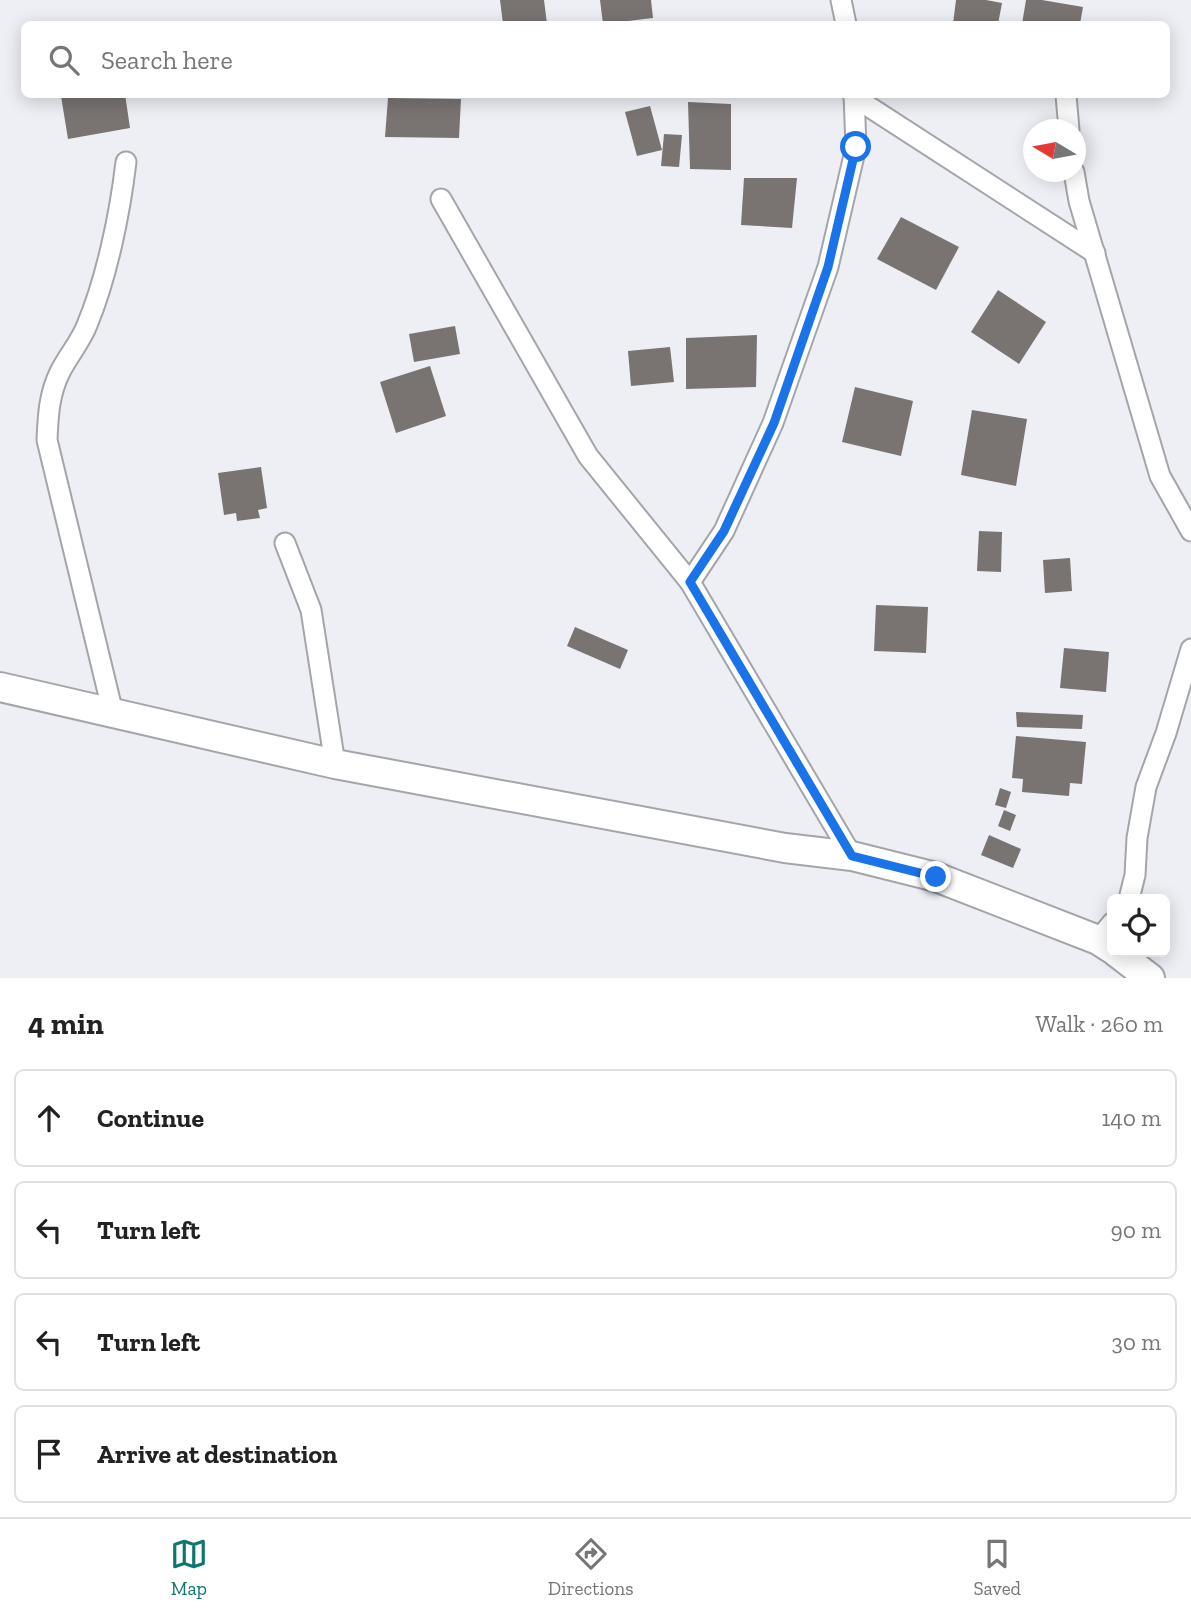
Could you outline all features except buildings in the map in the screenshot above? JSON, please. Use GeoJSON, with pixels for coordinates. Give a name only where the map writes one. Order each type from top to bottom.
{"type":"FeatureCollection","features":[{"type":"Feature","properties":{"kind":"main road"},"geometry":{"type":"LineString","coordinates":[[0,687],[335,764],[785,848],[852,856],[936,877],[1107,949]]}},
{"type":"Feature","properties":{"kind":"street"},"geometry":{"type":"LineString","coordinates":[[841,0],[845,21]]}},
{"type":"Feature","properties":{"kind":"street"},"geometry":{"type":"LineString","coordinates":[[690,582],[724,531],[774,423],[828,267],[856,147],[854,98]]}},
{"type":"Feature","properties":{"kind":"street"},"geometry":{"type":"LineString","coordinates":[[857,98],[1095,253]]}},
{"type":"Feature","properties":{"kind":"street"},"geometry":{"type":"LineString","coordinates":[[1066,98],[1068,119]]}},
{"type":"Feature","properties":{"kind":"street"},"geometry":{"type":"LineString","coordinates":[[113,713],[47,440],[48,407],[59,374],[87,326],[111,244],[126,162]]}},
{"type":"Feature","properties":{"kind":"street"},"geometry":{"type":"LineString","coordinates":[[1076,182],[1079,201],[1160,475],[1191,531]]}},
{"type":"Feature","properties":{"kind":"street"},"geometry":{"type":"LineString","coordinates":[[441,200],[589,456],[690,582],[852,856]]}},
{"type":"Feature","properties":{"kind":"street"},"geometry":{"type":"LineString","coordinates":[[285,543],[311,610],[335,764]]}},
{"type":"Feature","properties":{"kind":"street"},"geometry":{"type":"LineString","coordinates":[[1130,894],[1146,786],[1166,733],[1191,649]]}},
{"type":"Feature","properties":{"kind":"route"},"geometry":{"type":"LineString","coordinates":[[856,147],[828,267],[774,423],[724,531],[690,582],[852,856],[936,877]]}}]}
